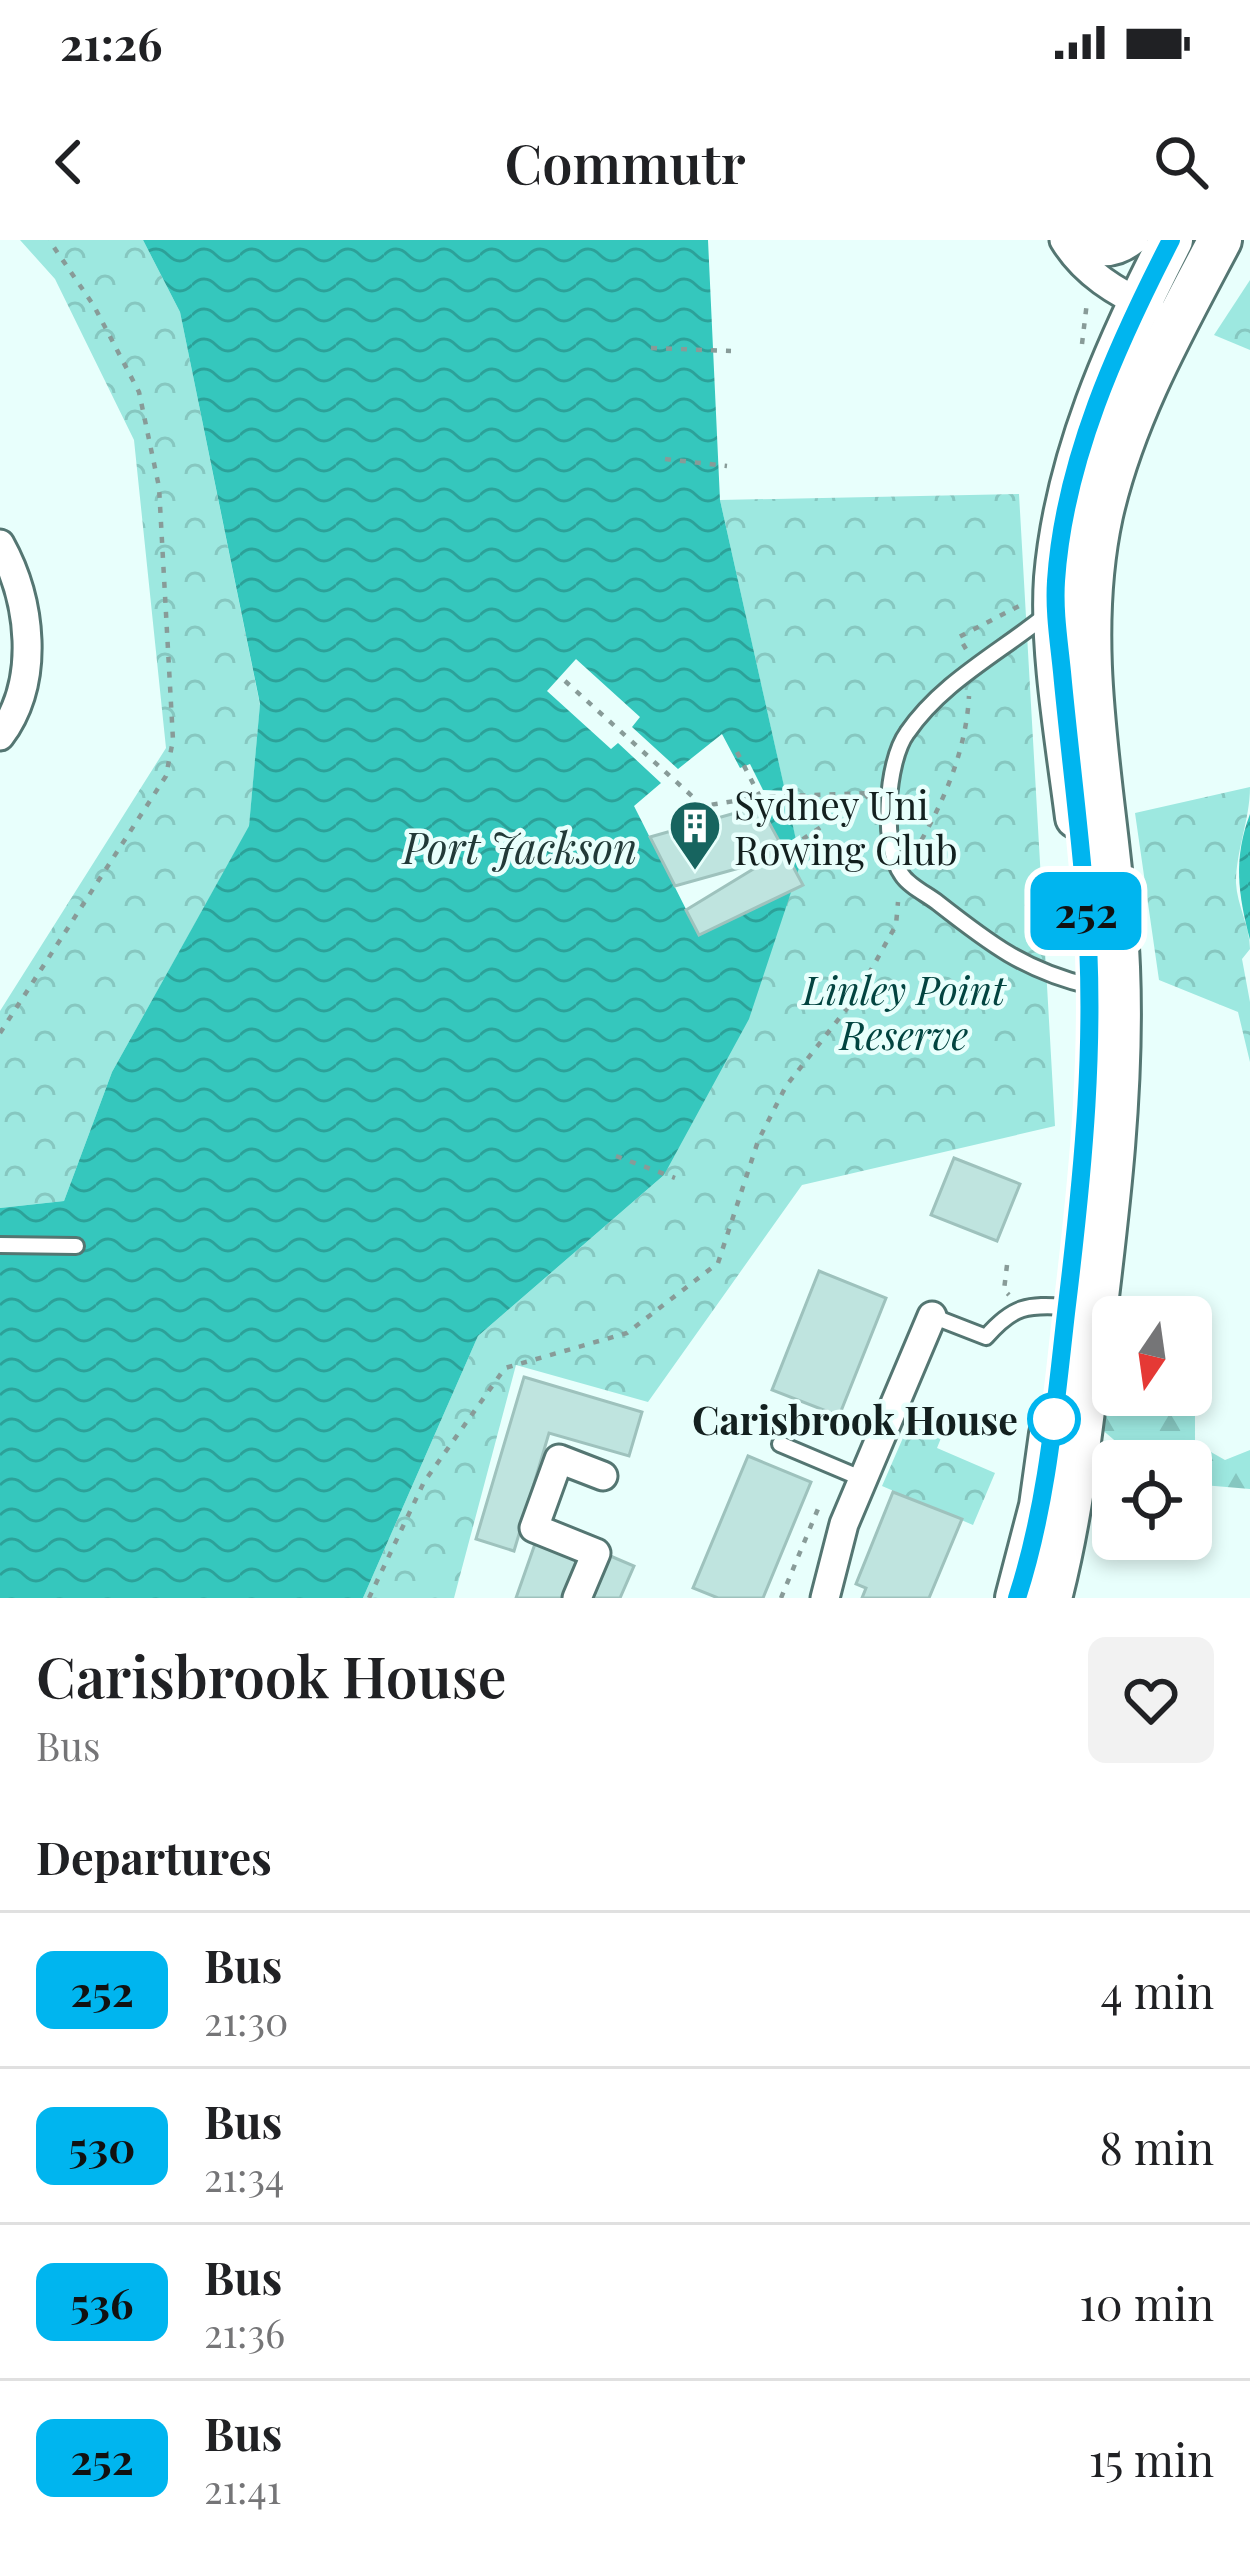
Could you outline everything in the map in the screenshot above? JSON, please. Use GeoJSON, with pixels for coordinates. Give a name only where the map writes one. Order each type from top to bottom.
{"type":"FeatureCollection","features":[{"type":"Feature","properties":{"kind":"main road"},"geometry":{"type":"LineString","coordinates":[[1050,1598],[1070,1509],[1116,1116],[1118,968],[1089,663],[1092,575],[1109,485],[1135,412],[1171,240]]}},
{"type":"Feature","properties":{"kind":"main road"},"geometry":{"type":"LineString","coordinates":[[1017,1598],[1041,1506],[1084,1166],[1090,986],[1086,899],[1056,607],[1060,545],[1077,467],[1108,374],[1220,240]]}},
{"type":"Feature","properties":{"kind":"street"},"geometry":{"type":"LineString","coordinates":[[1065,240],[1105,253],[1134,240]]}},
{"type":"Feature","properties":{"kind":"street"},"geometry":{"type":"LineString","coordinates":[[1065,240],[1096,275],[1158,311]]}},
{"type":"Feature","properties":{"kind":"street"},"geometry":{"type":"LineString","coordinates":[[0,544],[16,572],[26,640],[22,687],[0,736]]}},
{"type":"Feature","properties":{"kind":"street"},"geometry":{"type":"LineString","coordinates":[[825,1598],[844,1524],[932,1316]]}},
{"type":"Feature","properties":{"kind":"street"},"geometry":{"type":"LineString","coordinates":[[577,1598],[596,1552],[534,1528],[559,1459],[603,1476]]}},
{"type":"Feature","properties":{"kind":"lane"},"geometry":{"type":"LineString","coordinates":[[1056,607],[939,696],[903,737],[889,789],[888,831],[901,874],[1005,955],[1090,986]]}},
{"type":"Feature","properties":{"kind":"lane"},"geometry":{"type":"LineString","coordinates":[[0,1245],[76,1246]]}},
{"type":"Feature","properties":{"kind":"lane"},"geometry":{"type":"LineString","coordinates":[[932,1316],[986,1337],[1006,1314],[1067,1307]]}},
{"type":"Feature","properties":{"kind":"lane"},"geometry":{"type":"LineString","coordinates":[[780,1444],[863,1479]]}},
{"type":"Feature","properties":{"kind":"path"},"geometry":{"type":"LineString","coordinates":[[0,1034],[166,776],[173,740],[159,487],[139,392],[94,306],[49,240]]}},
{"type":"Feature","properties":{"kind":"path"},"geometry":{"type":"LineString","coordinates":[[651,348],[731,351]]}},
{"type":"Feature","properties":{"kind":"path"},"geometry":{"type":"LineString","coordinates":[[665,459],[727,466]]}},
{"type":"Feature","properties":{"kind":"path"},"geometry":{"type":"LineString","coordinates":[[565,681],[703,806],[758,798],[872,793],[785,851]]}},
{"type":"Feature","properties":{"kind":"path"},"geometry":{"type":"LineString","coordinates":[[737,752],[758,798]]}},
{"type":"Feature","properties":{"kind":"path"},"geometry":{"type":"LineString","coordinates":[[368,1598],[424,1482],[505,1368],[627,1333],[718,1263],[758,1142],[786,1086]]}},
{"type":"Feature","properties":{"kind":"path"},"geometry":{"type":"LineString","coordinates":[[616,1156],[675,1178]]}},
{"type":"Feature","properties":{"kind":"path"},"geometry":{"type":"LineString","coordinates":[[1007,1265],[1004,1289],[1021,1309]]}},
{"type":"Feature","properties":{"kind":"green space"},"geometry":{"type":"Polygon","coordinates":[[[20,240],[143,240],[180,312],[260,705],[249,827],[112,1072],[64,1201],[0,1208],[0,1011],[166,748],[134,440],[55,279],[20,240]]]}},
{"type":"Feature","properties":{"kind":"green space"},"geometry":{"type":"Polygon","coordinates":[[[1250,280],[1250,350],[1214,335],[1250,280]]]}},
{"type":"Feature","properties":{"kind":"green space","name":"Linley Point Reserve"},"geometry":{"type":"Polygon","coordinates":[[[1019,494],[1055,1126],[802,1185],[648,1402],[516,1365],[454,1598],[363,1598],[478,1336],[664,1175],[801,863],[720,500],[1019,494]]]}},
{"type":"Feature","properties":{"kind":"green space"},"geometry":{"type":"Polygon","coordinates":[[[1250,787],[1236,883],[1250,949],[1242,959],[1250,1002],[1250,1062],[1238,1012],[1159,980],[1135,813],[1250,787]]]}},
{"type":"Feature","properties":{"kind":"green space"},"geometry":{"type":"Polygon","coordinates":[[[1105,1416],[1195,1416],[1195,1440],[1114,1440],[1100,1428],[1105,1416]]]}},
{"type":"Feature","properties":{"kind":"green space"},"geometry":{"type":"Polygon","coordinates":[[[909,1424],[941,1438],[937,1448],[995,1473],[973,1525],[882,1486],[909,1424]]]}},
{"type":"Feature","properties":{"kind":"green space"},"geometry":{"type":"Polygon","coordinates":[[[1250,1450],[1250,1489],[1212,1486],[1212,1453],[1225,1460],[1250,1450]]]}},
{"type":"Feature","properties":{"kind":"water","name":"Port Jackson"},"geometry":{"type":"Polygon","coordinates":[[[143,240],[708,240],[720,500],[801,862],[749,1019],[664,1175],[478,1336],[363,1598],[0,1598],[0,1208],[64,1201],[112,1072],[249,826],[260,704],[180,312],[143,240]]]}},
{"type":"Feature","properties":{"kind":"water"},"geometry":{"type":"Polygon","coordinates":[[[1250,814],[1250,940],[1239,877],[1250,814]]]}},
{"type":"Feature","properties":{"kind":"pier"},"geometry":{"type":"Polygon","coordinates":[[[576,659],[640,717],[632,727],[678,769],[722,734],[740,768],[750,764],[763,790],[791,791],[793,801],[761,807],[782,846],[800,835],[802,844],[787,854],[801,881],[799,887],[699,935],[634,806],[661,783],[618,743],[611,749],[547,691],[576,659]]]}},
{"type":"Feature","properties":{"kind":"building","name":"Sydney Uni Rowing Club"},"geometry":{"type":"Polygon","coordinates":[[[760,806],[803,885],[699,935],[686,910],[768,860],[675,886],[650,837],[760,806]]]}},
{"type":"Feature","properties":{"kind":"building"},"geometry":{"type":"Polygon","coordinates":[[[954,1158],[1020,1184],[997,1241],[931,1215],[954,1158]]]}},
{"type":"Feature","properties":{"kind":"building"},"geometry":{"type":"Polygon","coordinates":[[[819,1271],[886,1298],[839,1416],[772,1390],[819,1271]]]}},
{"type":"Feature","properties":{"kind":"building"},"geometry":{"type":"Polygon","coordinates":[[[524,1377],[642,1412],[629,1456],[549,1433],[514,1551],[476,1539],[524,1377]]]}},
{"type":"Feature","properties":{"kind":"building"},"geometry":{"type":"Polygon","coordinates":[[[748,1456],[811,1482],[763,1598],[718,1598],[693,1588],[748,1456]]]}},
{"type":"Feature","properties":{"kind":"building"},"geometry":{"type":"Polygon","coordinates":[[[893,1492],[962,1519],[929,1598],[862,1598],[866,1588],[856,1584],[893,1492]]]}},
{"type":"Feature","properties":{"kind":"building"},"geometry":{"type":"Polygon","coordinates":[[[536,1541],[578,1557],[563,1598],[516,1598],[536,1541]]]}},
{"type":"Feature","properties":{"kind":"building"},"geometry":{"type":"Polygon","coordinates":[[[608,1555],[634,1566],[620,1598],[591,1598],[608,1555]]]}},
{"type":"Feature","properties":{"kind":"bus line","name":"252"},"geometry":{"type":"LineString","coordinates":[[1017,1598],[1041,1506],[1055,1410],[1081,1210],[1088,1101],[1086,899],[1056,580],[1077,467],[1094,412],[1138,302],[1171,240]]}},
{"type":"Feature","properties":{"kind":"place","name":"Sydney Uni Rowing Club"},"geometry":{"type":"Point","coordinates":[695,872]}},
{"type":"Feature","properties":{"kind":"place","name":"Carisbrook House"},"geometry":{"type":"Point","coordinates":[1054,1419]}}]}
